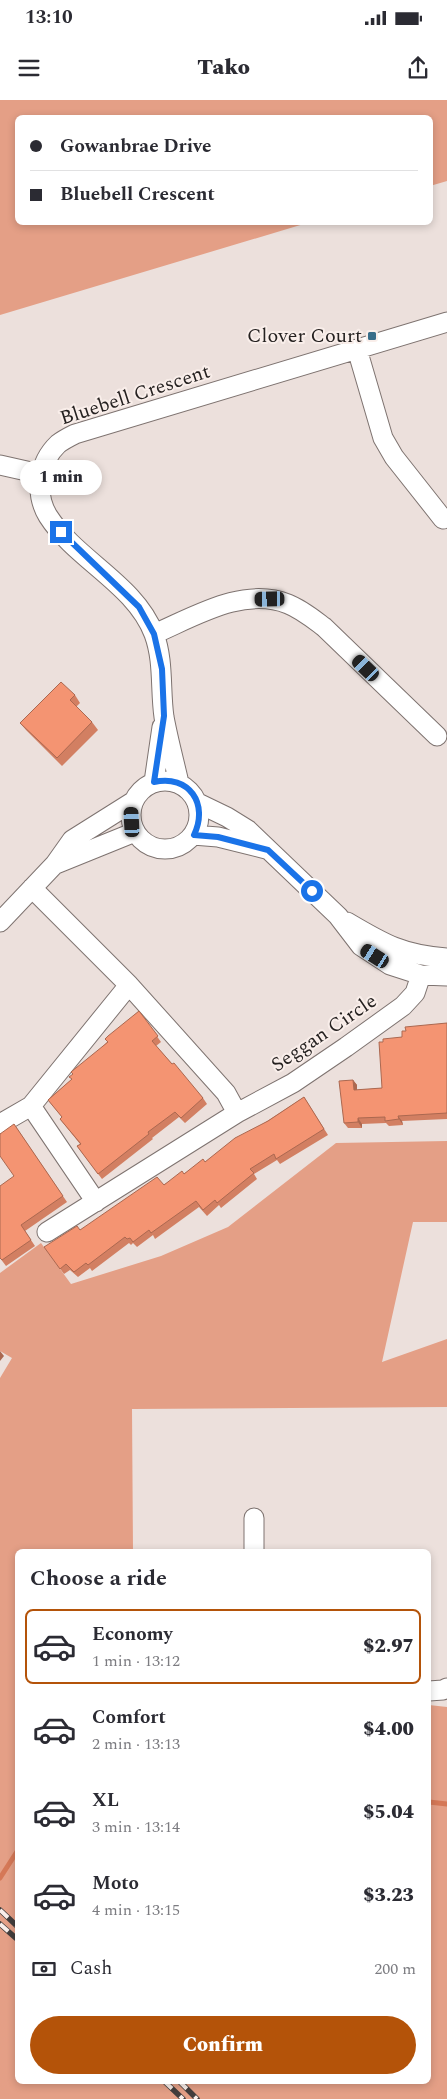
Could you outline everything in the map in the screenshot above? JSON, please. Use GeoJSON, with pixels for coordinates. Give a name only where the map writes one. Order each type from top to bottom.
{"type":"FeatureCollection","features":[{"type":"Feature","properties":{"kind":"street","name":"Bluebell Crescent"},"geometry":{"type":"LineString","coordinates":[[179,783],[164,716],[162,669],[154,634],[139,607],[61,532],[48,516],[40,498],[40,474],[47,457],[59,443],[75,434],[447,322]]}},
{"type":"Feature","properties":{"kind":"street"},"geometry":{"type":"LineString","coordinates":[[357,349],[383,438],[394,457],[443,519]]}},
{"type":"Feature","properties":{"kind":"street"},"geometry":{"type":"LineString","coordinates":[[0,465],[40,474]]}},
{"type":"Feature","properties":{"kind":"street"},"geometry":{"type":"LineString","coordinates":[[154,634],[228,602],[248,599],[270,599],[288,604],[305,613],[324,627],[437,736]]}},
{"type":"Feature","properties":{"kind":"street","name":"Bluebell Crescent"},"geometry":{"type":"LineString","coordinates":[[154,782],[164,716]]}},
{"type":"Feature","properties":{"kind":"street"},"geometry":{"type":"LineString","coordinates":[[171,781],[179,783],[187,788],[198,804],[199,820],[194,835],[186,842],[168,849],[149,845],[141,840],[131,817],[134,801],[138,793],[154,782],[171,781]]}},
{"type":"Feature","properties":{"kind":"street"},"geometry":{"type":"LineString","coordinates":[[0,922],[55,864],[72,840],[134,801]]}},
{"type":"Feature","properties":{"kind":"street"},"geometry":{"type":"LineString","coordinates":[[198,804],[227,817],[248,830],[338,916],[360,946],[390,965],[421,975],[447,976]]}},
{"type":"Feature","properties":{"kind":"street"},"geometry":{"type":"LineString","coordinates":[[55,864],[136,832]]}},
{"type":"Feature","properties":{"kind":"street"},"geometry":{"type":"LineString","coordinates":[[194,835],[218,837],[268,850]]}},
{"type":"Feature","properties":{"kind":"street"},"geometry":{"type":"LineString","coordinates":[[32,888],[129,985],[226,1092],[238,1113]]}},
{"type":"Feature","properties":{"kind":"street"},"geometry":{"type":"LineString","coordinates":[[338,916],[380,941],[403,952],[447,958]]}},
{"type":"Feature","properties":{"kind":"street","name":"Seggan Circle"},"geometry":{"type":"LineString","coordinates":[[48,1232],[238,1113],[293,1083],[403,1006],[415,993],[421,975]]}},
{"type":"Feature","properties":{"kind":"street"},"geometry":{"type":"LineString","coordinates":[[0,1124],[31,1106],[129,985]]}},
{"type":"Feature","properties":{"kind":"street"},"geometry":{"type":"LineString","coordinates":[[31,1106],[96,1202]]}},
{"type":"Feature","properties":{"kind":"street"},"geometry":{"type":"LineString","coordinates":[[254,1518],[254,1549]]}},
{"type":"Feature","properties":{"kind":"street"},"geometry":{"type":"LineString","coordinates":[[431,1691],[447,1688]]}},
{"type":"Feature","properties":{"kind":"shaded area"},"geometry":{"type":"Polygon","coordinates":[[[0,100],[447,100],[447,181],[433,185],[433,115],[15,115],[15,225],[300,225],[0,315],[0,100]]]}},
{"type":"Feature","properties":{"kind":"shaded area"},"geometry":{"type":"Polygon","coordinates":[[[447,1141],[447,1222],[413,1222],[382,1362],[447,1339],[447,1407],[132,1409],[133,1549],[15,1549],[15,2084],[431,2084],[431,1705],[447,1707],[447,2099],[0,2099],[0,1378],[12,1358],[0,1351],[0,1273],[41,1243],[71,1284],[161,1256],[228,1227],[336,1143],[447,1141]]]}},
{"type":"Feature","properties":{"kind":"building"},"geometry":{"type":"Polygon","coordinates":[[[61,682],[75,695],[70,700],[92,722],[57,758],[20,723],[61,682]]]}},
{"type":"Feature","properties":{"kind":"building"},"geometry":{"type":"Polygon","coordinates":[[[139,1011],[158,1036],[152,1041],[172,1064],[174,1063],[203,1098],[181,1118],[175,1112],[98,1174],[77,1146],[81,1144],[60,1119],[62,1117],[48,1100],[72,1079],[69,1077],[73,1074],[71,1072],[108,1042],[105,1039],[108,1036],[139,1011]]]}},
{"type":"Feature","properties":{"kind":"building"},"geometry":{"type":"Polygon","coordinates":[[[447,1023],[447,1113],[398,1116],[399,1119],[385,1121],[385,1117],[358,1118],[358,1122],[344,1123],[339,1081],[353,1080],[354,1090],[382,1088],[379,1042],[383,1042],[383,1039],[402,1037],[402,1031],[406,1031],[405,1027],[447,1023]]]}},
{"type":"Feature","properties":{"kind":"building"},"geometry":{"type":"Polygon","coordinates":[[[304,1097],[324,1129],[276,1159],[274,1154],[250,1169],[254,1173],[217,1203],[215,1200],[203,1210],[196,1201],[151,1233],[149,1230],[133,1242],[130,1238],[127,1239],[125,1237],[88,1265],[86,1263],[74,1272],[66,1264],[60,1269],[44,1247],[77,1226],[80,1230],[157,1177],[164,1185],[182,1171],[184,1174],[203,1159],[205,1162],[235,1138],[268,1121],[304,1097]]]}},
{"type":"Feature","properties":{"kind":"building"},"geometry":{"type":"Polygon","coordinates":[[[14,1124],[63,1196],[21,1225],[31,1240],[2,1260],[0,1258],[0,1186],[14,1176],[0,1156],[0,1134],[14,1124]]]}},
{"type":"Feature","properties":{"kind":"waterway"},"geometry":{"type":"LineString","coordinates":[[431,1802],[447,1804]]}},
{"type":"Feature","properties":{"kind":"waterway"},"geometry":{"type":"LineString","coordinates":[[0,1878],[15,1855]]}},
{"type":"Feature","properties":{"kind":"railway"},"geometry":{"type":"LineString","coordinates":[[0,1910],[15,1924]]}},
{"type":"Feature","properties":{"kind":"railway"},"geometry":{"type":"LineString","coordinates":[[0,1924],[15,1937]]}},
{"type":"Feature","properties":{"kind":"railway"},"geometry":{"type":"LineString","coordinates":[[167,2084],[183,2099]]}},
{"type":"Feature","properties":{"kind":"railway"},"geometry":{"type":"LineString","coordinates":[[182,2084],[197,2099]]}},
{"type":"Feature","properties":{"kind":"place","name":"Clover Court"},"geometry":{"type":"Point","coordinates":[372,336]}},
{"type":"Feature","properties":{"kind":"route"},"geometry":{"type":"LineString","coordinates":[[61,532],[139,607],[154,634],[162,669],[164,716],[154,782],[162,780],[179,783],[194,795],[200,815],[194,835],[218,837],[268,850],[312,891]]}}]}
